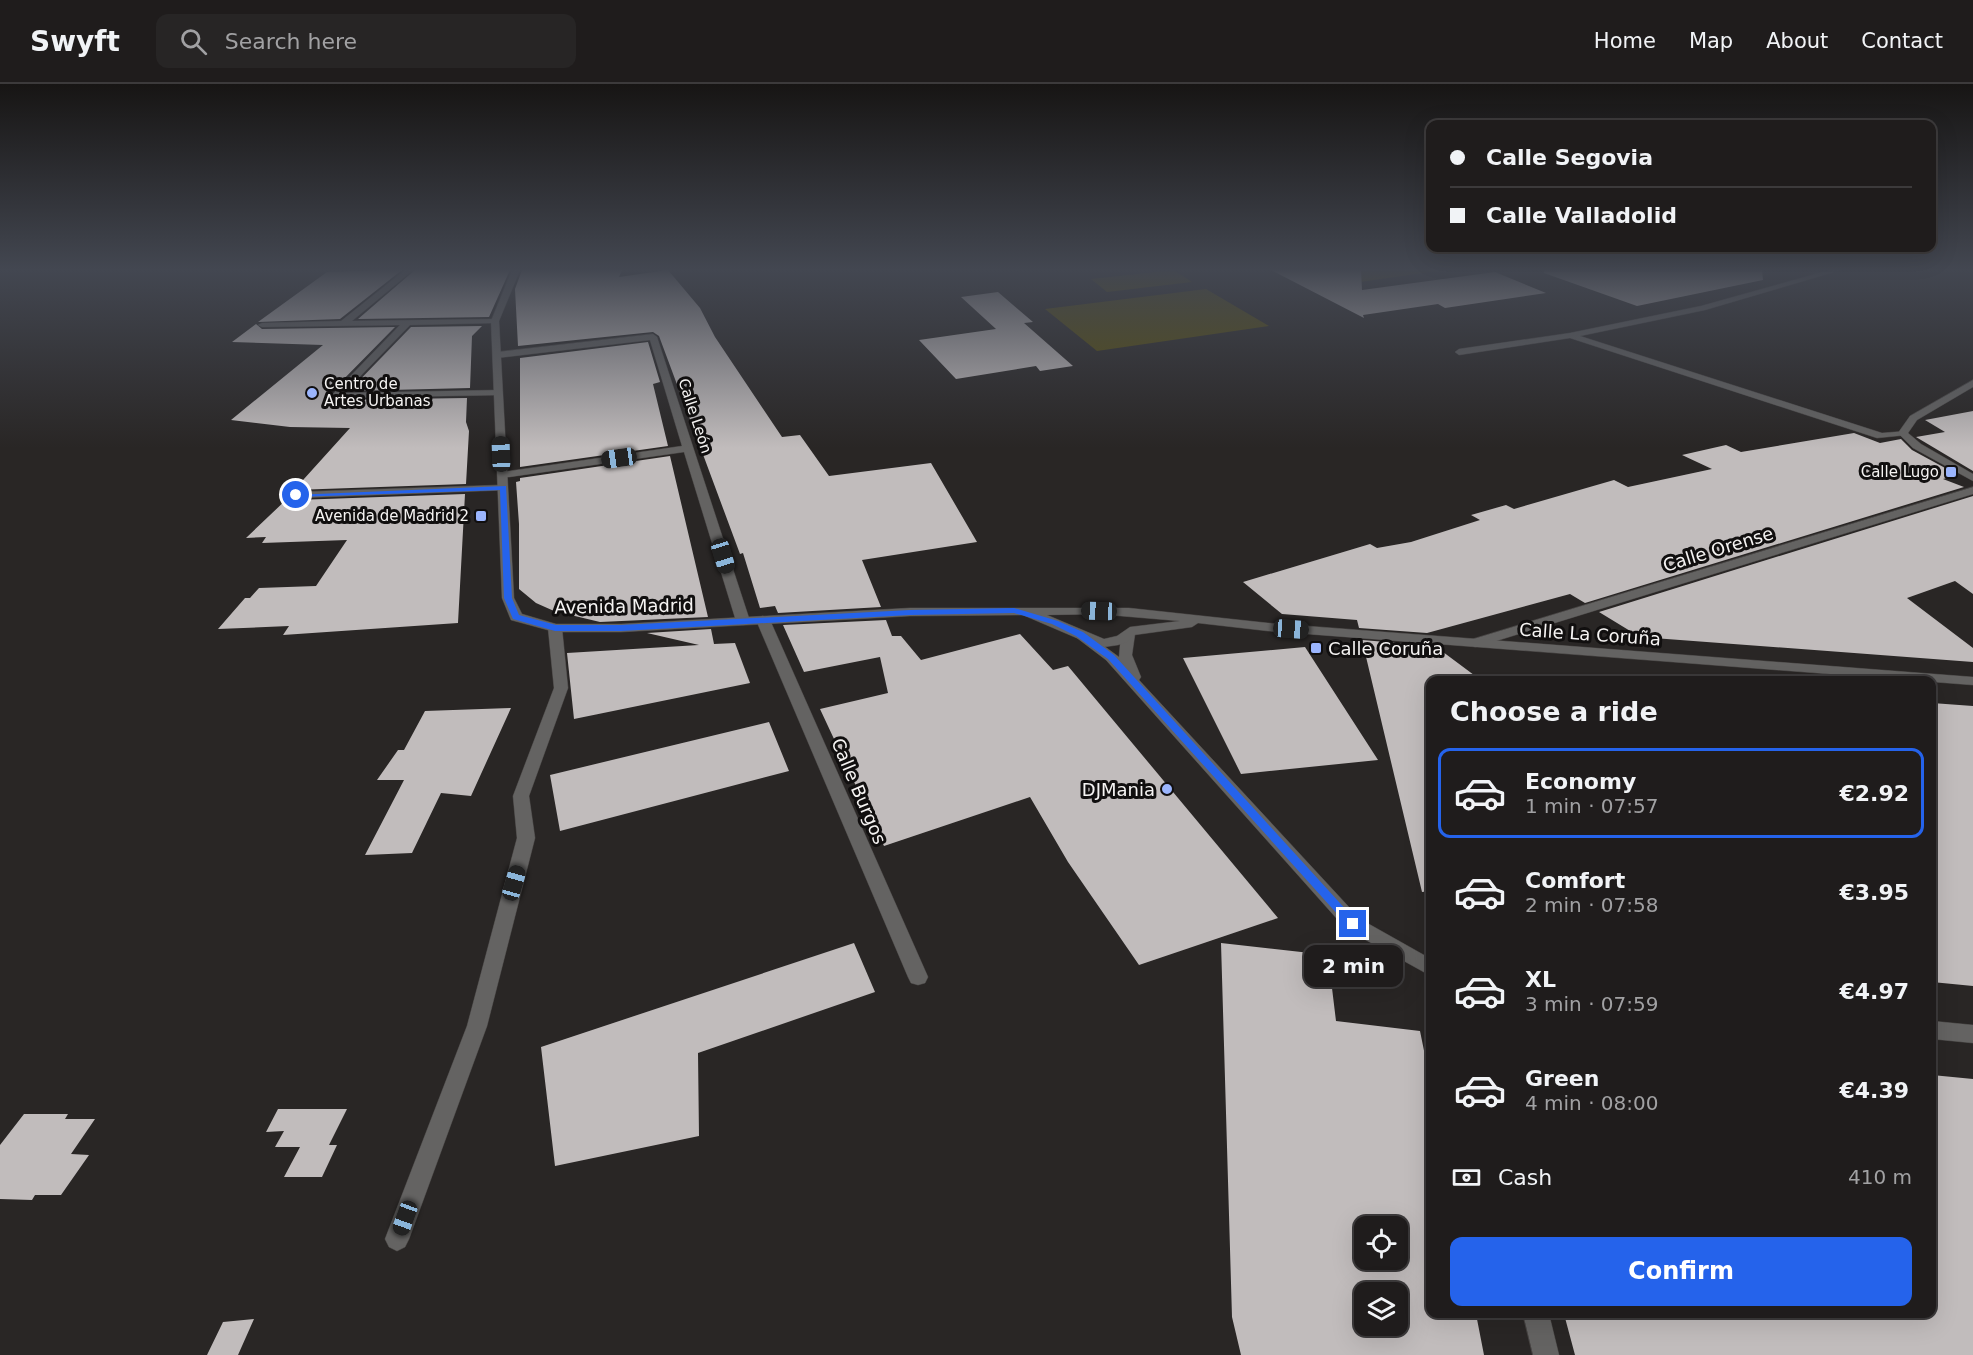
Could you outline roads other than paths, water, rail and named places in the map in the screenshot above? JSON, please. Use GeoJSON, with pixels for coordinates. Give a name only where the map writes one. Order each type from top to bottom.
{"type":"FeatureCollection","features":[{"type":"Feature","properties":{"kind":"street"},"geometry":{"type":"LineString","coordinates":[[401,329],[336,396],[499,393]]}},
{"type":"Feature","properties":{"kind":"street","name":"Avenida Madrid"},"geometry":{"type":"LineString","coordinates":[[495,329],[508,598],[516,617],[555,628],[621,628],[910,612],[1104,611]]}},
{"type":"Feature","properties":{"kind":"street"},"geometry":{"type":"LineString","coordinates":[[1459,352],[1602,329]]}},
{"type":"Feature","properties":{"kind":"street"},"geometry":{"type":"LineString","coordinates":[[1570,336],[1881,436],[1904,433]]}},
{"type":"Feature","properties":{"kind":"street","name":"Calle León"},"geometry":{"type":"LineString","coordinates":[[497,355],[653,337],[743,621]]}},
{"type":"Feature","properties":{"kind":"street"},"geometry":{"type":"LineString","coordinates":[[1904,433],[1913,418],[1973,383]]}},
{"type":"Feature","properties":{"kind":"street"},"geometry":{"type":"LineString","coordinates":[[1904,433],[1917,446],[1973,478]]}},
{"type":"Feature","properties":{"kind":"street"},"geometry":{"type":"LineString","coordinates":[[296,495],[502,481],[690,448]]}},
{"type":"Feature","properties":{"kind":"street","name":"Calle Orense"},"geometry":{"type":"LineString","coordinates":[[1474,643],[1973,490]]}},
{"type":"Feature","properties":{"kind":"street","name":"Avenida Madrid"},"geometry":{"type":"LineString","coordinates":[[1014,610],[1055,622],[1082,636]]}},
{"type":"Feature","properties":{"kind":"street"},"geometry":{"type":"LineString","coordinates":[[1137,685],[1125,655],[1129,633],[1127,620],[1104,611],[1083,614],[1076,619],[1076,630],[1111,657],[1353,924],[1426,965]]}},
{"type":"Feature","properties":{"kind":"street","name":"Calle La Coruña"},"geometry":{"type":"LineString","coordinates":[[1104,611],[1150,612],[1204,621],[1907,676]]}},
{"type":"Feature","properties":{"kind":"street","name":"Calle Burgos"},"geometry":{"type":"LineString","coordinates":[[764,620],[918,977]]}},
{"type":"Feature","properties":{"kind":"street","name":"Calle La Coruña"},"geometry":{"type":"LineString","coordinates":[[1082,636],[1111,642],[1129,633],[1204,621]]}},
{"type":"Feature","properties":{"kind":"street"},"geometry":{"type":"LineString","coordinates":[[397,1239],[477,1026],[526,838],[521,796],[561,688],[555,628]]}},
{"type":"Feature","properties":{"kind":"street","name":"Calle La Coruña"},"geometry":{"type":"LineString","coordinates":[[1936,678],[1973,681]]}},
{"type":"Feature","properties":{"kind":"street"},"geometry":{"type":"LineString","coordinates":[[1936,1030],[1973,1034]]}},
{"type":"Feature","properties":{"kind":"street"},"geometry":{"type":"LineString","coordinates":[[1537,1318],[1546,1355]]}},
{"type":"Feature","properties":{"kind":"place","name":"Centro de Artes Urbanas"},"geometry":{"type":"Point","coordinates":[312,393]}},
{"type":"Feature","properties":{"kind":"place","name":"Calle Lugo"},"geometry":{"type":"Point","coordinates":[1951,472]}},
{"type":"Feature","properties":{"kind":"place","name":"Avenida de Madrid 2"},"geometry":{"type":"Point","coordinates":[481,516]}},
{"type":"Feature","properties":{"kind":"place","name":"Calle Coruña"},"geometry":{"type":"Point","coordinates":[1316,648]}},
{"type":"Feature","properties":{"kind":"place","name":"DJMania"},"geometry":{"type":"Point","coordinates":[1167,789]}}]}
